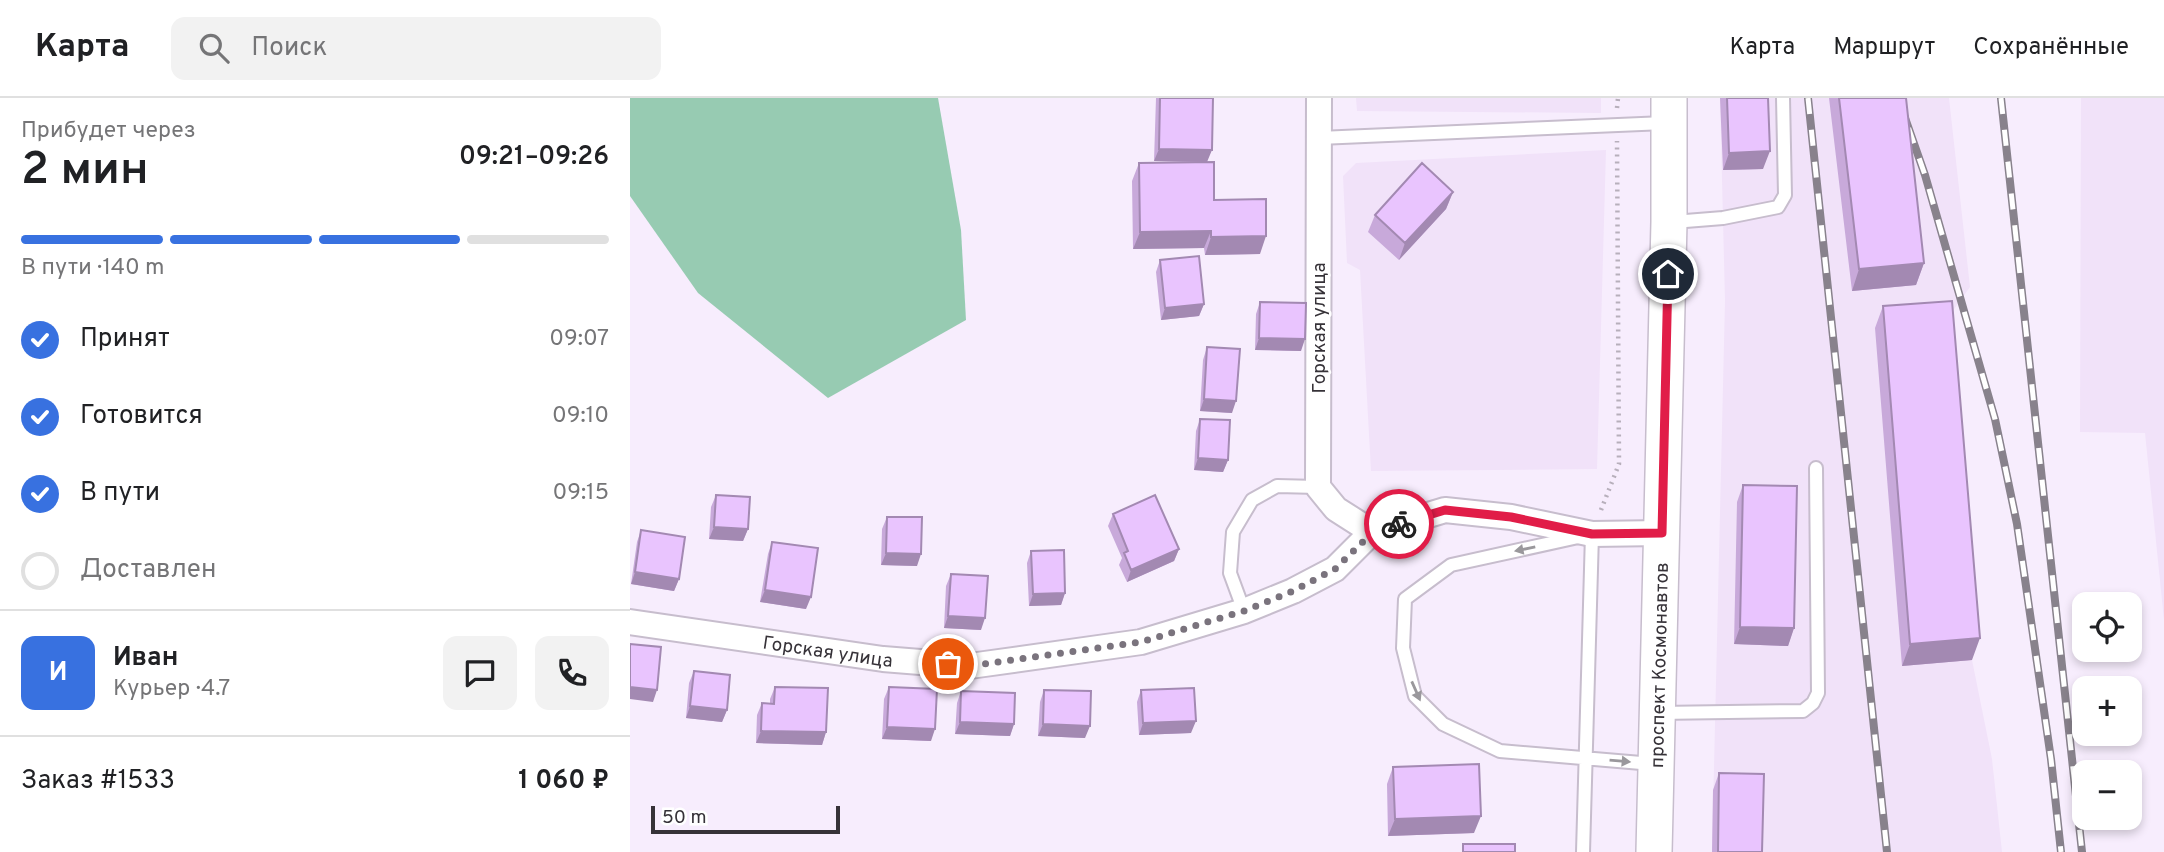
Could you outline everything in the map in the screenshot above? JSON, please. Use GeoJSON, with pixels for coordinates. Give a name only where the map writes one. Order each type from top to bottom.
{"type":"FeatureCollection","features":[{"type":"Feature","properties":{"kind":"main road","name":"проспект Космонавтов"},"geometry":{"type":"LineString","coordinates":[[1654,852],[1669,222],[1669,110]]}},
{"type":"Feature","properties":{"kind":"street","name":"Горская улица"},"geometry":{"type":"LineString","coordinates":[[1318,487],[1319,98]]}},
{"type":"Feature","properties":{"kind":"street"},"geometry":{"type":"LineString","coordinates":[[1318,487],[1336,509],[1372,533]]}},
{"type":"Feature","properties":{"kind":"street","name":"Горская улица"},"geometry":{"type":"LineString","coordinates":[[630,622],[883,659],[970,666],[1141,642],[1244,611],[1293,591],[1335,569],[1372,533],[1445,510],[1511,517],[1592,534],[1662,533]]}},
{"type":"Feature","properties":{"kind":"lane"},"geometry":{"type":"LineString","coordinates":[[1669,222],[1723,218],[1779,207],[1785,195],[1783,98]]}},
{"type":"Feature","properties":{"kind":"lane"},"geometry":{"type":"LineString","coordinates":[[1319,138],[1617,125],[1669,110]]}},
{"type":"Feature","properties":{"kind":"lane"},"geometry":{"type":"LineString","coordinates":[[1658,713],[1803,711],[1814,703],[1818,693],[1816,468]]}},
{"type":"Feature","properties":{"kind":"lane"},"geometry":{"type":"LineString","coordinates":[[1244,611],[1230,573],[1233,532],[1252,500],[1277,486],[1318,487]]}},
{"type":"Feature","properties":{"kind":"lane"},"geometry":{"type":"LineString","coordinates":[[1583,852],[1586,758],[1592,534],[1451,565],[1405,599],[1403,648],[1415,696],[1443,724],[1500,751],[1586,758],[1657,764]]}},
{"type":"Feature","properties":{"kind":"path"},"geometry":{"type":"LineString","coordinates":[[1592,534],[1619,464],[1618,98]]}},
{"type":"Feature","properties":{"kind":"shaded area"},"geometry":{"type":"Polygon","coordinates":[[[1356,98],[1601,98],[1601,113],[1357,111],[1356,98]]]}},
{"type":"Feature","properties":{"kind":"shaded area"},"geometry":{"type":"Polygon","coordinates":[[[1720,98],[1949,98],[1970,287],[1944,323],[1972,660],[1992,759],[2002,852],[1712,852],[1725,301],[1720,98]]]}},
{"type":"Feature","properties":{"kind":"shaded area"},"geometry":{"type":"Polygon","coordinates":[[[2081,98],[2164,98],[2164,620],[2145,433],[2080,432],[2081,98]]]}},
{"type":"Feature","properties":{"kind":"shaded area"},"geometry":{"type":"Polygon","coordinates":[[[1606,150],[1597,469],[1371,471],[1360,270],[1347,263],[1343,176],[1356,163],[1606,150]]]}},
{"type":"Feature","properties":{"kind":"green space"},"geometry":{"type":"Polygon","coordinates":[[[630,98],[938,98],[961,230],[966,320],[828,398],[698,293],[630,196],[630,98]]]}},
{"type":"Feature","properties":{"kind":"building"},"geometry":{"type":"Polygon","coordinates":[[[1160,98],[1213,98],[1212,150],[1159,149],[1160,98]]]}},
{"type":"Feature","properties":{"kind":"building"},"geometry":{"type":"Polygon","coordinates":[[[1727,98],[1768,98],[1770,151],[1729,153],[1727,98]]]}},
{"type":"Feature","properties":{"kind":"building"},"geometry":{"type":"Polygon","coordinates":[[[1839,98],[1906,98],[1924,263],[1859,269],[1839,98]]]}},
{"type":"Feature","properties":{"kind":"building"},"geometry":{"type":"Polygon","coordinates":[[[1214,162],[1214,200],[1266,199],[1266,236],[1211,237],[1211,231],[1140,232],[1139,163],[1214,162]]]}},
{"type":"Feature","properties":{"kind":"building"},"geometry":{"type":"Polygon","coordinates":[[[1422,163],[1453,192],[1405,243],[1375,215],[1422,163]]]}},
{"type":"Feature","properties":{"kind":"building"},"geometry":{"type":"Polygon","coordinates":[[[1199,256],[1204,304],[1165,308],[1160,260],[1199,256]]]}},
{"type":"Feature","properties":{"kind":"building"},"geometry":{"type":"Polygon","coordinates":[[[1952,301],[1980,638],[1910,644],[1883,306],[1952,301]]]}},
{"type":"Feature","properties":{"kind":"building"},"geometry":{"type":"Polygon","coordinates":[[[1260,302],[1306,303],[1305,339],[1259,338],[1260,302]]]}},
{"type":"Feature","properties":{"kind":"building"},"geometry":{"type":"Polygon","coordinates":[[[1207,347],[1240,349],[1236,401],[1204,399],[1207,347]]]}},
{"type":"Feature","properties":{"kind":"building"},"geometry":{"type":"Polygon","coordinates":[[[1200,419],[1230,420],[1228,460],[1198,458],[1200,419]]]}},
{"type":"Feature","properties":{"kind":"building"},"geometry":{"type":"Polygon","coordinates":[[[1743,485],[1797,486],[1794,628],[1740,627],[1743,485]]]}},
{"type":"Feature","properties":{"kind":"building"},"geometry":{"type":"Polygon","coordinates":[[[716,495],[750,497],[748,529],[714,527],[716,495]]]}},
{"type":"Feature","properties":{"kind":"building"},"geometry":{"type":"Polygon","coordinates":[[[1155,495],[1179,549],[1131,570],[1124,553],[1128,551],[1113,514],[1155,495]]]}},
{"type":"Feature","properties":{"kind":"building"},"geometry":{"type":"Polygon","coordinates":[[[887,517],[922,517],[921,554],[886,553],[887,517]]]}},
{"type":"Feature","properties":{"kind":"building"},"geometry":{"type":"Polygon","coordinates":[[[641,530],[685,537],[679,579],[635,572],[641,530]]]}},
{"type":"Feature","properties":{"kind":"building"},"geometry":{"type":"Polygon","coordinates":[[[772,542],[818,548],[811,597],[765,590],[772,542]]]}},
{"type":"Feature","properties":{"kind":"building"},"geometry":{"type":"Polygon","coordinates":[[[1064,550],[1065,593],[1033,594],[1031,551],[1064,550]]]}},
{"type":"Feature","properties":{"kind":"building"},"geometry":{"type":"Polygon","coordinates":[[[951,574],[988,576],[985,618],[948,616],[951,574]]]}},
{"type":"Feature","properties":{"kind":"building"},"geometry":{"type":"Polygon","coordinates":[[[630,644],[661,647],[657,690],[630,687],[630,644]]]}},
{"type":"Feature","properties":{"kind":"building"},"geometry":{"type":"Polygon","coordinates":[[[694,671],[730,675],[727,710],[690,706],[694,671]]]}},
{"type":"Feature","properties":{"kind":"building"},"geometry":{"type":"Polygon","coordinates":[[[775,687],[828,688],[826,732],[761,731],[762,703],[774,704],[775,687]]]}},
{"type":"Feature","properties":{"kind":"building"},"geometry":{"type":"Polygon","coordinates":[[[889,687],[937,689],[935,729],[887,727],[889,687]]]}},
{"type":"Feature","properties":{"kind":"building"},"geometry":{"type":"Polygon","coordinates":[[[1194,688],[1196,721],[1143,723],[1141,690],[1194,688]]]}},
{"type":"Feature","properties":{"kind":"building"},"geometry":{"type":"Polygon","coordinates":[[[1044,690],[1091,691],[1090,726],[1043,724],[1044,690]]]}},
{"type":"Feature","properties":{"kind":"building"},"geometry":{"type":"Polygon","coordinates":[[[961,691],[1015,693],[1014,724],[960,722],[961,691]]]}},
{"type":"Feature","properties":{"kind":"building"},"geometry":{"type":"Polygon","coordinates":[[[1479,764],[1481,816],[1395,819],[1393,767],[1479,764]]]}},
{"type":"Feature","properties":{"kind":"building"},"geometry":{"type":"Polygon","coordinates":[[[1719,773],[1764,774],[1762,852],[1718,852],[1719,773]]]}},
{"type":"Feature","properties":{"kind":"building"},"geometry":{"type":"Polygon","coordinates":[[[1463,844],[1515,844],[1515,852],[1463,852],[1463,844]]]}},
{"type":"Feature","properties":{"kind":"railway"},"geometry":{"type":"LineString","coordinates":[[1808,98],[1887,852]]}},
{"type":"Feature","properties":{"kind":"railway"},"geometry":{"type":"LineString","coordinates":[[1898,98],[1925,175],[1995,419],[2017,524],[2051,759],[2061,852]]}},
{"type":"Feature","properties":{"kind":"railway"},"geometry":{"type":"LineString","coordinates":[[2001,98],[2082,852]]}},
{"type":"Feature","properties":{"kind":"way so far"},"geometry":{"type":"LineString","coordinates":[[948,664],[970,666],[1141,642],[1244,611],[1293,591],[1335,569],[1372,533],[1399,524]]}},
{"type":"Feature","properties":{"kind":"route"},"geometry":{"type":"LineString","coordinates":[[1399,524],[1445,510],[1511,517],[1592,534],[1662,533],[1668,274]]}}]}
